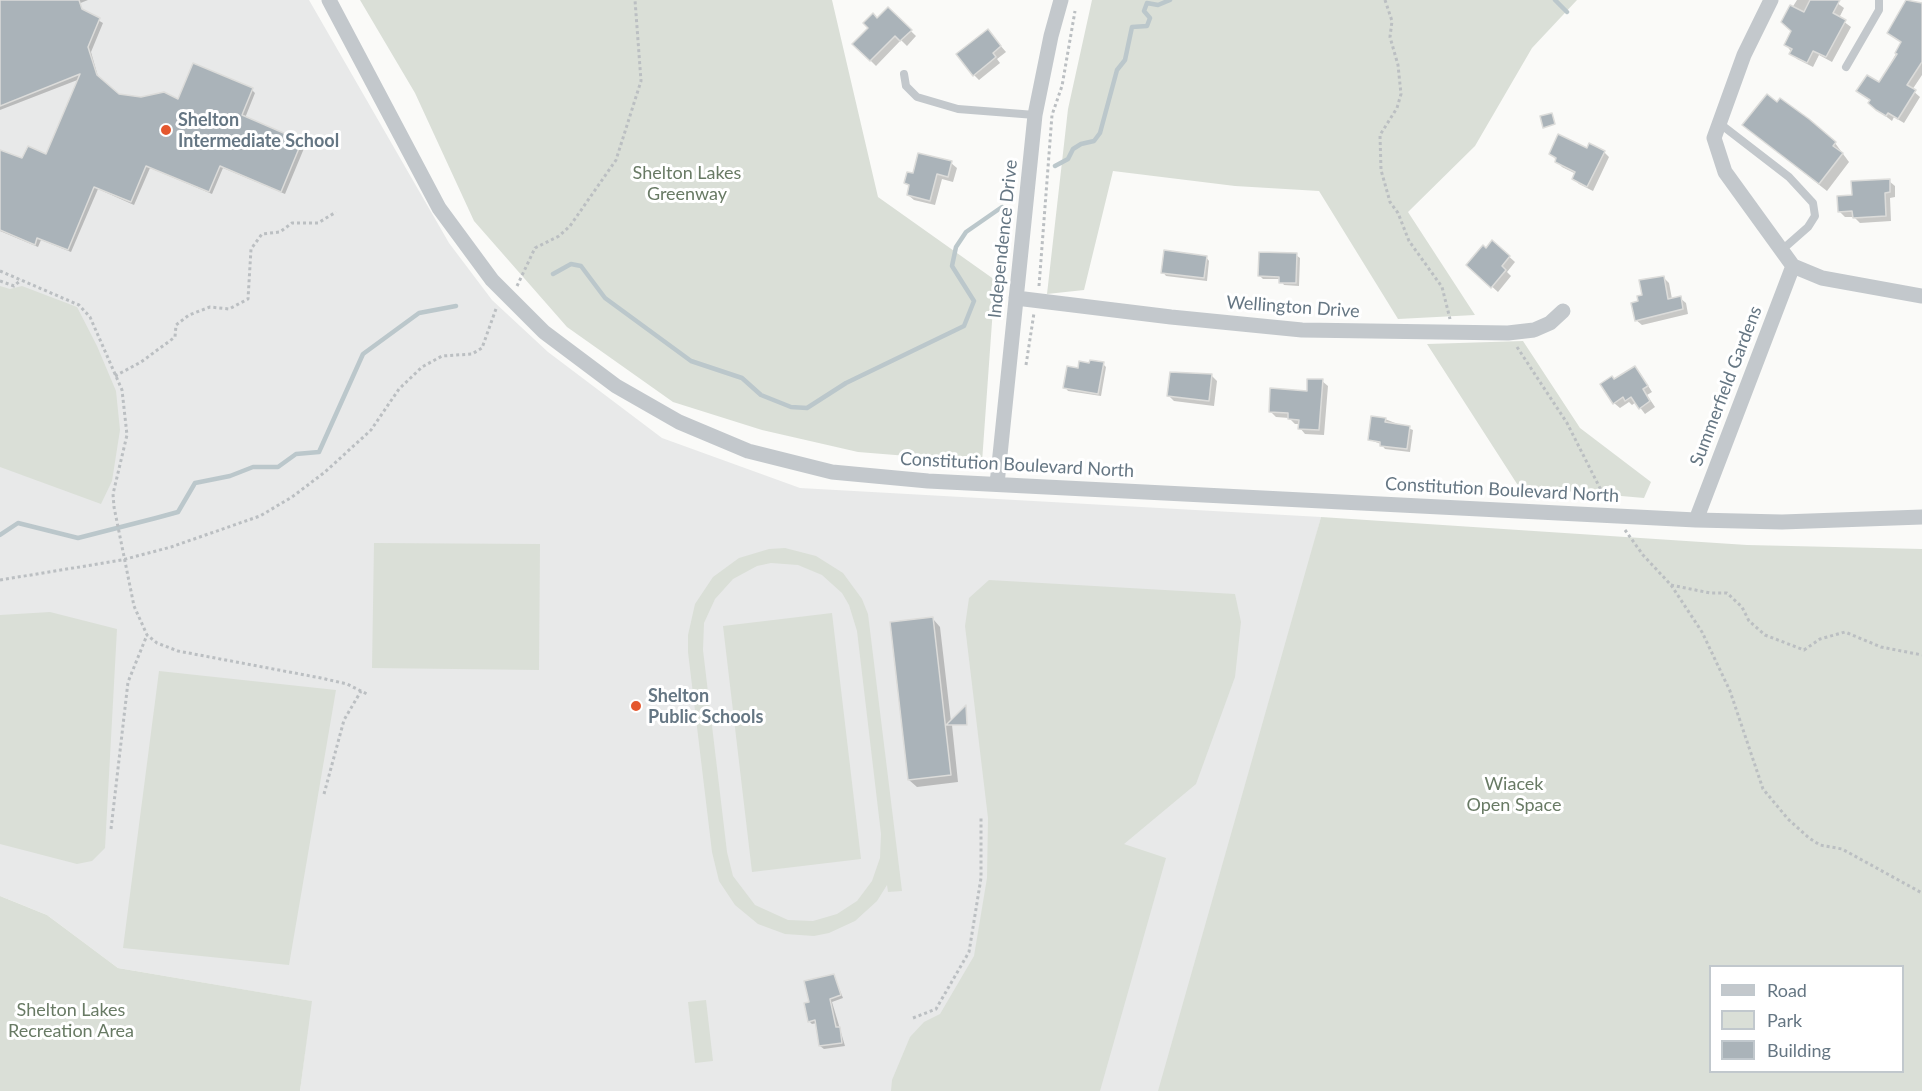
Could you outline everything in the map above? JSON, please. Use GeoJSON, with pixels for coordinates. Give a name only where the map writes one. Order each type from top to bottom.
{"type":"FeatureCollection","features":[{"type":"Feature","properties":{"kind":"street","name":"Constitution Boulevard North"},"geometry":{"type":"LineString","coordinates":[[329,0],[439,208],[507,296],[544,332],[591,369],[679,422],[747,451],[823,470],[877,478],[1696,520],[1782,522],[1922,517]]}},
{"type":"Feature","properties":{"kind":"street"},"geometry":{"type":"LineString","coordinates":[[1771,0],[1743,55],[1714,138],[1725,172],[1783,249],[1793,266],[1822,278],[1922,296]]}},
{"type":"Feature","properties":{"kind":"street","name":"Independence Drive"},"geometry":{"type":"LineString","coordinates":[[997,484],[1035,115],[1051,36],[1069,1]]}},
{"type":"Feature","properties":{"kind":"street","name":"Summerfield Gardens"},"geometry":{"type":"LineString","coordinates":[[1696,520],[1793,266]]}},
{"type":"Feature","properties":{"kind":"street","name":"Wellington Drive"},"geometry":{"type":"LineString","coordinates":[[1016,298],[1302,330],[1508,333],[1534,330],[1550,323],[1563,311]]}},
{"type":"Feature","properties":{"kind":"lane"},"geometry":{"type":"LineString","coordinates":[[1846,66],[1879,10],[1879,0]]}},
{"type":"Feature","properties":{"kind":"lane"},"geometry":{"type":"LineString","coordinates":[[904,74],[906,86],[917,97],[927,101],[958,109],[1035,115]]}},
{"type":"Feature","properties":{"kind":"lane"},"geometry":{"type":"LineString","coordinates":[[1719,123],[1789,177],[1813,203],[1815,216],[1808,227],[1783,249]]}},
{"type":"Feature","properties":{"kind":"path"},"geometry":{"type":"LineString","coordinates":[[519,285],[534,250],[559,236],[570,226],[616,160],[641,81],[634,0]]}},
{"type":"Feature","properties":{"kind":"path"},"geometry":{"type":"LineString","coordinates":[[1385,0],[1392,21],[1390,37],[1398,65],[1401,94],[1397,108],[1380,135],[1384,182],[1390,202],[1398,213],[1409,241],[1442,287],[1454,333]]}},
{"type":"Feature","properties":{"kind":"path"},"geometry":{"type":"LineString","coordinates":[[1025,373],[1037,300],[1052,115],[1062,86],[1069,1]]}},
{"type":"Feature","properties":{"kind":"path"},"geometry":{"type":"LineString","coordinates":[[115,376],[141,362],[175,337],[176,325],[189,315],[210,307],[229,309],[248,299],[250,249],[262,234],[280,232],[292,223],[318,223],[336,212]]}},
{"type":"Feature","properties":{"kind":"path"},"geometry":{"type":"LineString","coordinates":[[0,271],[79,305],[90,317],[122,390],[127,435],[112,494],[122,560],[134,606],[147,635],[157,643],[190,654],[321,678],[369,695]]}},
{"type":"Feature","properties":{"kind":"path"},"geometry":{"type":"LineString","coordinates":[[0,281],[14,286],[21,280]]}},
{"type":"Feature","properties":{"kind":"path"},"geometry":{"type":"LineString","coordinates":[[0,580],[122,560],[240,524],[292,497],[325,472],[370,430],[399,389],[422,368],[442,356],[472,354],[482,348],[498,305]]}},
{"type":"Feature","properties":{"kind":"path"},"geometry":{"type":"LineString","coordinates":[[1508,333],[1567,423],[1586,464],[1616,516],[1642,555],[1671,585],[1702,632],[1730,691],[1763,789],[1788,819],[1809,838],[1820,844],[1842,849],[1922,893]]}},
{"type":"Feature","properties":{"kind":"path"},"geometry":{"type":"LineString","coordinates":[[1013,455],[1022,470],[1025,485]]}},
{"type":"Feature","properties":{"kind":"path"},"geometry":{"type":"LineString","coordinates":[[1671,585],[1710,593],[1726,593],[1742,607],[1749,621],[1765,635],[1804,650],[1820,639],[1845,632],[1881,647],[1922,656]]}},
{"type":"Feature","properties":{"kind":"path"},"geometry":{"type":"LineString","coordinates":[[111,829],[128,682],[147,635]]}},
{"type":"Feature","properties":{"kind":"path"},"geometry":{"type":"LineString","coordinates":[[324,794],[344,720],[361,691]]}},
{"type":"Feature","properties":{"kind":"path"},"geometry":{"type":"LineString","coordinates":[[913,1018],[936,1009],[969,952],[981,878],[981,816]]}},
{"type":"Feature","properties":{"kind":"shaded area","name":"Shelton Public Schools"},"geometry":{"type":"Polygon","coordinates":[[[0,0],[309,0],[449,243],[492,300],[548,352],[662,438],[800,488],[1321,517],[1210,948],[1166,1091],[300,1091],[311,1001],[118,968],[47,915],[0,896],[0,0]]]}},
{"type":"Feature","properties":{"kind":"green space","name":"Shelton Lakes Greenway"},"geometry":{"type":"Polygon","coordinates":[[[360,0],[832,0],[878,197],[995,280],[982,462],[858,452],[762,430],[673,402],[567,327],[474,221],[415,93],[360,0]]]}},
{"type":"Feature","properties":{"kind":"green space"},"geometry":{"type":"Polygon","coordinates":[[[1092,0],[1577,0],[1532,48],[1475,146],[1408,212],[1475,315],[1398,319],[1319,191],[1235,186],[1113,171],[1084,290],[1047,294],[1068,109],[1092,0]]]}},
{"type":"Feature","properties":{"kind":"green space"},"geometry":{"type":"Polygon","coordinates":[[[0,286],[10,289],[22,286],[77,307],[97,346],[116,391],[120,430],[112,481],[101,504],[0,467],[0,286]]]}},
{"type":"Feature","properties":{"kind":"green space"},"geometry":{"type":"Polygon","coordinates":[[[1523,341],[1580,428],[1651,482],[1644,498],[1519,487],[1427,344],[1523,341]]]}},
{"type":"Feature","properties":{"kind":"green space","name":"Wiacek Open Space"},"geometry":{"type":"Polygon","coordinates":[[[1321,517],[1747,545],[1922,549],[1922,1091],[1158,1091],[1321,517]]]}},
{"type":"Feature","properties":{"kind":"green space"},"geometry":{"type":"Polygon","coordinates":[[[374,543],[540,544],[539,670],[372,668],[374,543]]]}},
{"type":"Feature","properties":{"kind":"green space"},"geometry":{"type":"Polygon","coordinates":[[[785,548],[816,556],[843,573],[862,599],[868,614],[902,891],[888,892],[887,885],[877,901],[855,921],[829,933],[814,936],[785,934],[758,924],[735,905],[719,881],[712,852],[688,652],[688,635],[695,604],[713,577],[739,558],[769,549],[785,548]],[[771,563],[757,566],[733,579],[715,599],[704,623],[703,650],[727,852],[733,876],[755,905],[788,920],[813,921],[837,914],[857,901],[872,881],[880,858],[881,834],[857,631],[849,605],[842,593],[822,575],[798,565],[771,563]]]}},
{"type":"Feature","properties":{"kind":"green space"},"geometry":{"type":"Polygon","coordinates":[[[989,580],[1235,594],[1241,622],[1235,677],[1196,784],[1124,844],[1166,858],[1100,1091],[891,1091],[892,1080],[910,1037],[924,1022],[940,1014],[974,956],[987,878],[988,818],[965,626],[969,598],[989,580]]]}},
{"type":"Feature","properties":{"kind":"green space"},"geometry":{"type":"Polygon","coordinates":[[[50,612],[117,629],[105,848],[92,861],[77,864],[0,844],[0,615],[50,612]]]}},
{"type":"Feature","properties":{"kind":"green space"},"geometry":{"type":"Polygon","coordinates":[[[832,613],[861,859],[752,872],[723,626],[832,613]]]}},
{"type":"Feature","properties":{"kind":"green space"},"geometry":{"type":"Polygon","coordinates":[[[159,671],[336,690],[289,965],[123,948],[159,671]]]}},
{"type":"Feature","properties":{"kind":"green space","name":"Shelton Lakes Recreation Area"},"geometry":{"type":"Polygon","coordinates":[[[0,896],[47,915],[118,968],[312,1001],[300,1091],[0,1091],[0,896]]]}},
{"type":"Feature","properties":{"kind":"green space"},"geometry":{"type":"Polygon","coordinates":[[[706,1000],[713,1061],[695,1063],[688,1002],[706,1000]]]}},
{"type":"Feature","properties":{"kind":"building","name":"Shelton Intermediate School"},"geometry":{"type":"Polygon","coordinates":[[[0,0],[79,0],[82,9],[100,18],[88,47],[97,75],[119,94],[141,97],[164,92],[178,99],[193,63],[253,88],[242,115],[302,141],[281,192],[220,166],[209,192],[146,166],[131,202],[94,187],[68,250],[37,238],[35,245],[0,230],[0,150],[22,158],[28,146],[46,154],[80,74],[0,106],[0,0]]]}},
{"type":"Feature","properties":{"kind":"building"},"geometry":{"type":"Polygon","coordinates":[[[1810,0],[1840,0],[1833,13],[1846,20],[1826,57],[1813,51],[1807,63],[1789,54],[1792,49],[1784,45],[1791,31],[1781,22],[1790,5],[1804,12],[1810,0]]]}},
{"type":"Feature","properties":{"kind":"building"},"geometry":{"type":"Polygon","coordinates":[[[1906,0],[1922,3],[1922,62],[1907,85],[1916,90],[1898,119],[1876,110],[1868,103],[1870,100],[1856,91],[1867,75],[1879,82],[1897,54],[1895,53],[1901,42],[1887,33],[1906,0]]]}},
{"type":"Feature","properties":{"kind":"building"},"geometry":{"type":"Polygon","coordinates":[[[888,7],[912,30],[900,41],[895,36],[870,61],[852,44],[868,28],[863,23],[873,13],[877,18],[888,7]]]}},
{"type":"Feature","properties":{"kind":"building"},"geometry":{"type":"Polygon","coordinates":[[[988,29],[1001,46],[993,53],[996,57],[973,76],[956,54],[988,29]]]}},
{"type":"Feature","properties":{"kind":"building"},"geometry":{"type":"Polygon","coordinates":[[[1767,94],[1777,102],[1780,98],[1809,119],[1836,142],[1833,146],[1843,153],[1819,184],[1742,125],[1767,94]]]}},
{"type":"Feature","properties":{"kind":"building"},"geometry":{"type":"Polygon","coordinates":[[[1552,113],[1555,124],[1543,128],[1540,116],[1552,113]]]}},
{"type":"Feature","properties":{"kind":"building"},"geometry":{"type":"Polygon","coordinates":[[[1558,134],[1587,148],[1589,143],[1605,151],[1587,187],[1572,179],[1575,172],[1555,162],[1556,158],[1549,154],[1558,134]]]}},
{"type":"Feature","properties":{"kind":"building"},"geometry":{"type":"Polygon","coordinates":[[[918,153],[952,161],[948,177],[937,174],[930,201],[907,195],[909,185],[904,183],[907,172],[913,173],[918,153]]]}},
{"type":"Feature","properties":{"kind":"building"},"geometry":{"type":"Polygon","coordinates":[[[1890,179],[1890,192],[1885,193],[1886,216],[1853,218],[1852,211],[1838,212],[1837,196],[1852,195],[1851,181],[1890,179]]]}},
{"type":"Feature","properties":{"kind":"building"},"geometry":{"type":"Polygon","coordinates":[[[1492,240],[1510,256],[1502,266],[1506,270],[1491,288],[1466,265],[1483,245],[1486,248],[1492,240]]]}},
{"type":"Feature","properties":{"kind":"building"},"geometry":{"type":"Polygon","coordinates":[[[1164,250],[1207,256],[1204,278],[1161,273],[1164,250]]]}},
{"type":"Feature","properties":{"kind":"building"},"geometry":{"type":"Polygon","coordinates":[[[1259,252],[1297,253],[1296,283],[1279,283],[1279,277],[1258,276],[1259,252]]]}},
{"type":"Feature","properties":{"kind":"building"},"geometry":{"type":"Polygon","coordinates":[[[1664,276],[1668,299],[1681,296],[1683,309],[1635,321],[1631,303],[1638,301],[1637,296],[1642,295],[1639,280],[1664,276]]]}},
{"type":"Feature","properties":{"kind":"building"},"geometry":{"type":"Polygon","coordinates":[[[1090,360],[1104,362],[1098,394],[1063,388],[1067,366],[1078,368],[1079,361],[1089,363],[1090,360]]]}},
{"type":"Feature","properties":{"kind":"building"},"geometry":{"type":"Polygon","coordinates":[[[1635,366],[1648,386],[1643,389],[1650,401],[1639,409],[1631,397],[1625,401],[1623,397],[1613,404],[1600,384],[1612,376],[1614,379],[1635,366]]]}},
{"type":"Feature","properties":{"kind":"building"},"geometry":{"type":"Polygon","coordinates":[[[1170,372],[1212,374],[1209,401],[1167,396],[1170,372]]]}},
{"type":"Feature","properties":{"kind":"building"},"geometry":{"type":"Polygon","coordinates":[[[1307,379],[1323,379],[1319,430],[1298,429],[1299,420],[1288,419],[1288,413],[1269,412],[1270,388],[1307,391],[1307,379]]]}},
{"type":"Feature","properties":{"kind":"building"},"geometry":{"type":"Polygon","coordinates":[[[1371,416],[1386,418],[1385,422],[1410,426],[1407,449],[1380,446],[1380,442],[1368,440],[1371,416]]]}},
{"type":"Feature","properties":{"kind":"building"},"geometry":{"type":"Polygon","coordinates":[[[933,617],[951,775],[908,780],[890,622],[933,617]]]}},
{"type":"Feature","properties":{"kind":"building"},"geometry":{"type":"Polygon","coordinates":[[[966,705],[967,725],[946,725],[966,705]]]}},
{"type":"Feature","properties":{"kind":"building"},"geometry":{"type":"Polygon","coordinates":[[[834,974],[841,995],[830,999],[836,1027],[840,1027],[842,1043],[819,1046],[815,1020],[808,1022],[804,1003],[809,1002],[804,981],[834,974]]]}},
{"type":"Feature","properties":{"kind":"waterway"},"geometry":{"type":"LineString","coordinates":[[1055,166],[1068,159],[1073,149],[1081,144],[1094,141],[1100,133],[1117,70],[1125,60],[1132,27],[1147,26],[1150,18],[1144,11],[1147,3],[1158,5],[1170,0]]}},
{"type":"Feature","properties":{"kind":"waterway"},"geometry":{"type":"LineString","coordinates":[[1555,0],[1567,12]]}},
{"type":"Feature","properties":{"kind":"waterway"},"geometry":{"type":"LineString","coordinates":[[553,274],[571,264],[581,266],[605,298],[691,361],[742,378],[761,395],[791,407],[807,408],[846,383],[964,326],[974,301],[952,266],[956,247],[966,232],[1002,207]]}},
{"type":"Feature","properties":{"kind":"waterway"},"geometry":{"type":"LineString","coordinates":[[0,535],[18,523],[78,538],[156,518],[178,512],[195,483],[230,476],[253,467],[278,467],[296,454],[319,452],[363,354],[419,313],[456,306]]}},
{"type":"Feature","properties":{"kind":"place","name":"Shelton Intermediate School"},"geometry":{"type":"Point","coordinates":[166,130]}},
{"type":"Feature","properties":{"kind":"place","name":"Shelton Public Schools"},"geometry":{"type":"Point","coordinates":[636,706]}}]}
